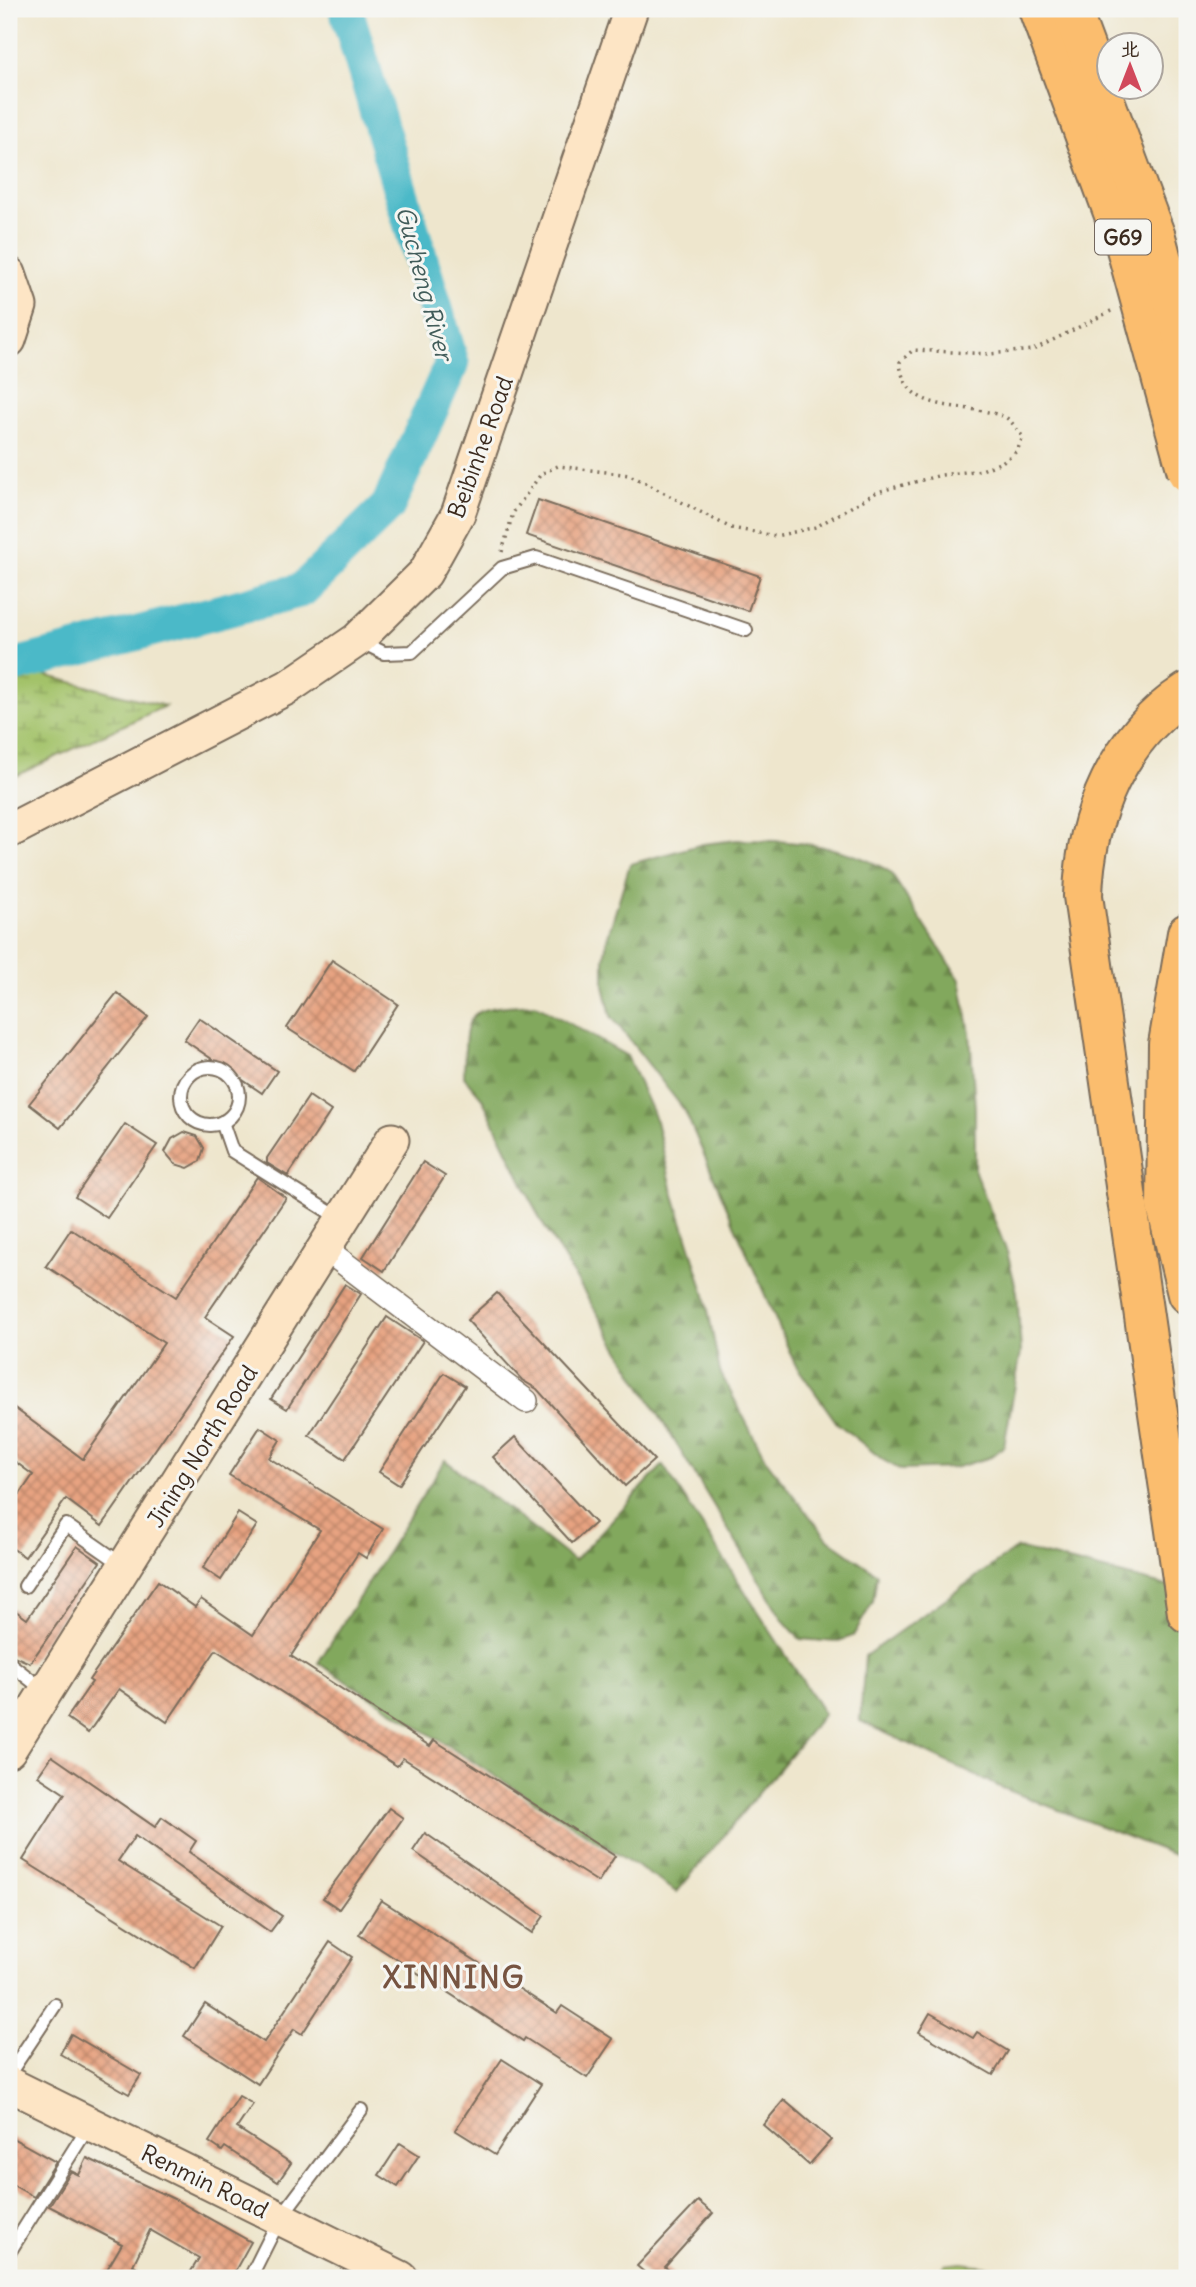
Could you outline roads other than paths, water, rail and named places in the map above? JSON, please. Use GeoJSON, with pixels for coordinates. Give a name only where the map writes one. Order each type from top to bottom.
{"type":"FeatureCollection","features":[{"type":"Feature","properties":{"kind":"highway","name":"G69"},"geometry":{"type":"LineString","coordinates":[[1038,9],[1125,245],[1187,471]]}},
{"type":"Feature","properties":{"kind":"highway","name":"G69"},"geometry":{"type":"LineString","coordinates":[[1071,9],[1156,237],[1187,353]]}},
{"type":"Feature","properties":{"kind":"highway"},"geometry":{"type":"LineString","coordinates":[[1156,237],[1187,315]]}},
{"type":"Feature","properties":{"kind":"highway"},"geometry":{"type":"LineString","coordinates":[[1187,471],[1187,478]]}},
{"type":"Feature","properties":{"kind":"highway"},"geometry":{"type":"LineString","coordinates":[[1187,692],[1142,732],[1112,775],[1093,822],[1084,871],[1083,896],[1187,1613]]}},
{"type":"Feature","properties":{"kind":"highway"},"geometry":{"type":"LineString","coordinates":[[1187,933],[1168,1044],[1166,1206],[1187,1294]]}},
{"type":"Feature","properties":{"kind":"main road","name":"Beibinhe Road"},"geometry":{"type":"LineString","coordinates":[[9,831],[288,687],[357,640],[425,573],[458,514],[631,9]]}},
{"type":"Feature","properties":{"kind":"main road"},"geometry":{"type":"LineString","coordinates":[[9,274],[20,306],[9,340]]}},
{"type":"Feature","properties":{"kind":"main road","name":"Jining North Road"},"geometry":{"type":"LineString","coordinates":[[9,1749],[126,1567],[392,1140]]}},
{"type":"Feature","properties":{"kind":"main road","name":"Renmin Road"},"geometry":{"type":"LineString","coordinates":[[9,2084],[401,2278]]}},
{"type":"Feature","properties":{"kind":"street"},"geometry":{"type":"LineString","coordinates":[[324,1248],[526,1401]]}},
{"type":"Feature","properties":{"kind":"lane"},"geometry":{"type":"LineString","coordinates":[[357,640],[384,653],[412,652],[502,568],[536,558],[746,630]]}},
{"type":"Feature","properties":{"kind":"lane"},"geometry":{"type":"LineString","coordinates":[[208,1068],[225,1072],[237,1085],[239,1102],[235,1111],[222,1122],[204,1124],[189,1115],[184,1108],[182,1090],[191,1075],[199,1070],[208,1068]]}},
{"type":"Feature","properties":{"kind":"lane"},"geometry":{"type":"LineString","coordinates":[[222,1122],[232,1151],[342,1220]]}},
{"type":"Feature","properties":{"kind":"lane"},"geometry":{"type":"LineString","coordinates":[[25,1586],[66,1525],[126,1567]]}},
{"type":"Feature","properties":{"kind":"lane"},"geometry":{"type":"LineString","coordinates":[[9,1663],[46,1691]]}},
{"type":"Feature","properties":{"kind":"lane"},"geometry":{"type":"LineString","coordinates":[[9,2074],[55,2005]]}},
{"type":"Feature","properties":{"kind":"lane"},"geometry":{"type":"LineString","coordinates":[[250,2278],[280,2218],[361,2110]]}},
{"type":"Feature","properties":{"kind":"lane"},"geometry":{"type":"LineString","coordinates":[[10,2251],[90,2124]]}},
{"type":"Feature","properties":{"kind":"waterway","name":"Gucheng River"},"geometry":{"type":"LineString","coordinates":[[9,667],[302,590],[388,506],[452,363],[346,9]]}},
{"type":"Feature","properties":{"kind":"district","name":"XINNING"},"geometry":{"type":"Point","coordinates":[454,1977]}}]}
